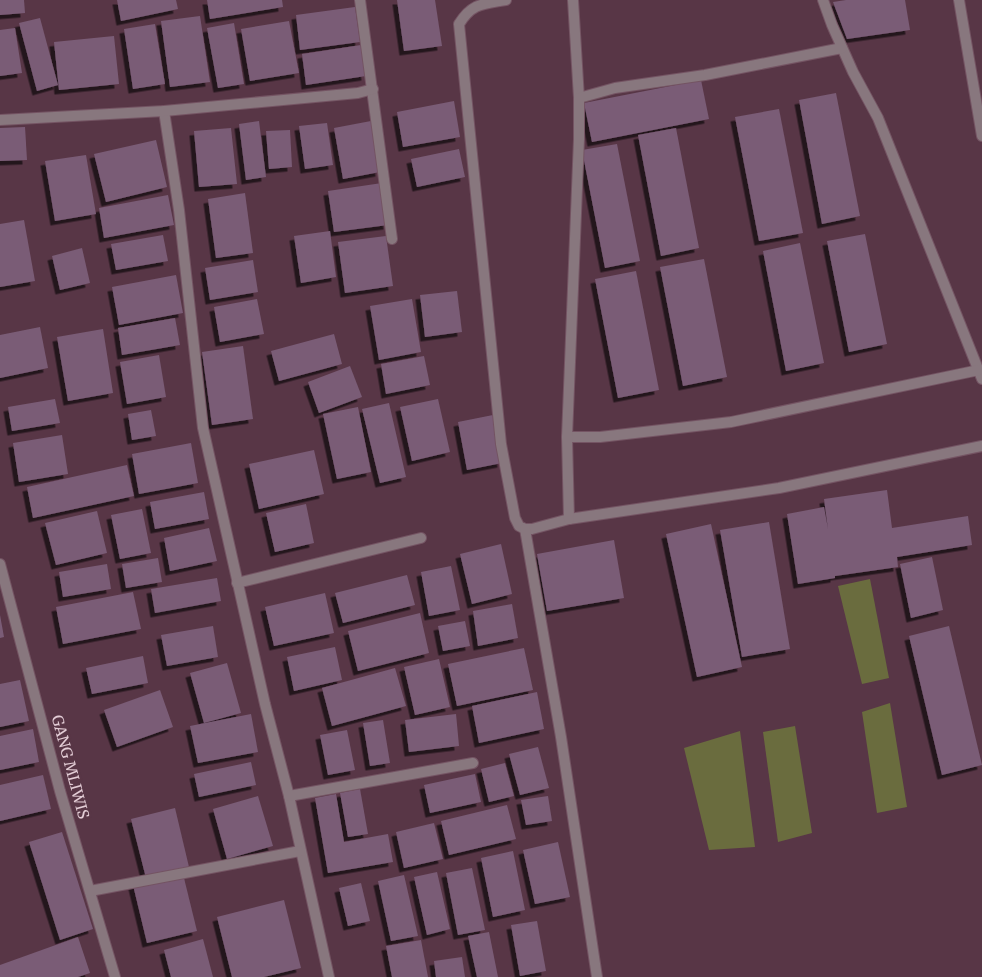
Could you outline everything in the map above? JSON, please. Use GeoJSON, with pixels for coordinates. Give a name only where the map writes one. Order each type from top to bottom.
{"type":"FeatureCollection","features":[{"type":"Feature","properties":{"kind":"street"},"geometry":{"type":"LineString","coordinates":[[360,0],[392,239]]}},
{"type":"Feature","properties":{"kind":"street"},"geometry":{"type":"LineString","coordinates":[[506,0],[483,4],[467,11],[460,24],[501,444],[515,518],[519,526],[525,529],[532,529],[569,519],[779,488],[982,446]]}},
{"type":"Feature","properties":{"kind":"street"},"geometry":{"type":"LineString","coordinates":[[569,519],[567,437],[579,139],[579,98],[572,0]]}},
{"type":"Feature","properties":{"kind":"street"},"geometry":{"type":"LineString","coordinates":[[567,437],[600,437],[731,422],[980,375],[878,118],[842,48],[823,0]]}},
{"type":"Feature","properties":{"kind":"street"},"geometry":{"type":"LineString","coordinates":[[959,0],[982,136]]}},
{"type":"Feature","properties":{"kind":"street"},"geometry":{"type":"LineString","coordinates":[[579,98],[615,88],[705,75],[842,48]]}},
{"type":"Feature","properties":{"kind":"street"},"geometry":{"type":"LineString","coordinates":[[0,120],[164,111],[358,93],[373,89]]}},
{"type":"Feature","properties":{"kind":"street"},"geometry":{"type":"LineString","coordinates":[[164,111],[179,210],[203,428],[265,704],[289,796],[329,977]]}},
{"type":"Feature","properties":{"kind":"street"},"geometry":{"type":"LineString","coordinates":[[525,529],[561,737],[597,977]]}},
{"type":"Feature","properties":{"kind":"street"},"geometry":{"type":"LineString","coordinates":[[238,583],[421,538]]}},
{"type":"Feature","properties":{"kind":"street","name":"GANG MLIWIS"},"geometry":{"type":"LineString","coordinates":[[0,564],[60,791],[115,977]]}},
{"type":"Feature","properties":{"kind":"street"},"geometry":{"type":"LineString","coordinates":[[289,796],[473,763]]}},
{"type":"Feature","properties":{"kind":"street"},"geometry":{"type":"LineString","coordinates":[[90,891],[300,850]]}},
{"type":"Feature","properties":{"kind":"green space"},"geometry":{"type":"Polygon","coordinates":[[[870,579],[889,678],[862,684],[838,586],[870,579]]]}},
{"type":"Feature","properties":{"kind":"green space"},"geometry":{"type":"Polygon","coordinates":[[[890,703],[907,807],[877,813],[862,712],[890,703]]]}},
{"type":"Feature","properties":{"kind":"green space"},"geometry":{"type":"Polygon","coordinates":[[[795,726],[812,833],[778,842],[763,732],[795,726]]]}},
{"type":"Feature","properties":{"kind":"green space"},"geometry":{"type":"Polygon","coordinates":[[[740,731],[755,847],[709,850],[684,748],[740,731]]]}},
{"type":"Feature","properties":{"kind":"building"},"geometry":{"type":"Polygon","coordinates":[[[0,0],[24,0],[25,13],[0,15],[0,0]]]}},
{"type":"Feature","properties":{"kind":"building"},"geometry":{"type":"Polygon","coordinates":[[[117,0],[176,0],[178,9],[121,21],[117,0]]]}},
{"type":"Feature","properties":{"kind":"building"},"geometry":{"type":"Polygon","coordinates":[[[207,0],[282,0],[283,7],[210,19],[207,0]]]}},
{"type":"Feature","properties":{"kind":"building"},"geometry":{"type":"Polygon","coordinates":[[[397,0],[435,0],[442,46],[404,51],[397,0]]]}},
{"type":"Feature","properties":{"kind":"building"},"geometry":{"type":"Polygon","coordinates":[[[846,0],[905,0],[910,30],[847,39],[833,2],[846,0]]]}},
{"type":"Feature","properties":{"kind":"building"},"geometry":{"type":"Polygon","coordinates":[[[355,7],[360,42],[300,50],[296,15],[355,7]]]}},
{"type":"Feature","properties":{"kind":"building"},"geometry":{"type":"Polygon","coordinates":[[[200,16],[210,82],[170,87],[161,21],[200,16]]]}},
{"type":"Feature","properties":{"kind":"building"},"geometry":{"type":"Polygon","coordinates":[[[40,18],[58,85],[37,91],[19,23],[40,18]]]}},
{"type":"Feature","properties":{"kind":"building"},"geometry":{"type":"Polygon","coordinates":[[[289,21],[299,73],[250,81],[241,29],[289,21]]]}},
{"type":"Feature","properties":{"kind":"building"},"geometry":{"type":"Polygon","coordinates":[[[234,23],[244,84],[218,88],[207,28],[234,23]]]}},
{"type":"Feature","properties":{"kind":"building"},"geometry":{"type":"Polygon","coordinates":[[[155,24],[165,84],[133,89],[124,29],[155,24]]]}},
{"type":"Feature","properties":{"kind":"building"},"geometry":{"type":"Polygon","coordinates":[[[15,28],[22,73],[0,76],[0,30],[15,28]]]}},
{"type":"Feature","properties":{"kind":"building"},"geometry":{"type":"Polygon","coordinates":[[[114,36],[119,84],[59,90],[54,42],[114,36]]]}},
{"type":"Feature","properties":{"kind":"building"},"geometry":{"type":"Polygon","coordinates":[[[361,45],[366,76],[306,85],[302,54],[361,45]]]}},
{"type":"Feature","properties":{"kind":"building"},"geometry":{"type":"Polygon","coordinates":[[[701,80],[709,119],[592,142],[584,103],[701,80]]]}},
{"type":"Feature","properties":{"kind":"building"},"geometry":{"type":"Polygon","coordinates":[[[836,93],[860,216],[822,224],[799,100],[836,93]]]}},
{"type":"Feature","properties":{"kind":"building"},"geometry":{"type":"Polygon","coordinates":[[[454,101],[460,137],[403,147],[397,112],[454,101]]]}},
{"type":"Feature","properties":{"kind":"building"},"geometry":{"type":"Polygon","coordinates":[[[779,109],[803,233],[759,241],[735,117],[779,109]]]}},
{"type":"Feature","properties":{"kind":"building"},"geometry":{"type":"Polygon","coordinates":[[[259,121],[266,177],[246,180],[239,124],[259,121]]]}},
{"type":"Feature","properties":{"kind":"building"},"geometry":{"type":"Polygon","coordinates":[[[371,121],[380,172],[343,179],[334,128],[371,121]]]}},
{"type":"Feature","properties":{"kind":"building"},"geometry":{"type":"Polygon","coordinates":[[[327,123],[333,165],[305,169],[299,126],[327,123]]]}},
{"type":"Feature","properties":{"kind":"building"},"geometry":{"type":"Polygon","coordinates":[[[25,127],[27,160],[0,161],[0,128],[25,127]]]}},
{"type":"Feature","properties":{"kind":"building"},"geometry":{"type":"Polygon","coordinates":[[[231,128],[237,184],[199,187],[194,131],[231,128]]]}},
{"type":"Feature","properties":{"kind":"building"},"geometry":{"type":"Polygon","coordinates":[[[676,128],[699,248],[661,256],[638,135],[676,128]]]}},
{"type":"Feature","properties":{"kind":"building"},"geometry":{"type":"Polygon","coordinates":[[[290,130],[292,167],[269,169],[266,131],[290,130]]]}},
{"type":"Feature","properties":{"kind":"building"},"geometry":{"type":"Polygon","coordinates":[[[156,140],[167,187],[106,202],[94,154],[156,140]]]}},
{"type":"Feature","properties":{"kind":"building"},"geometry":{"type":"Polygon","coordinates":[[[617,144],[640,261],[605,268],[582,150],[617,144]]]}},
{"type":"Feature","properties":{"kind":"building"},"geometry":{"type":"Polygon","coordinates":[[[459,149],[465,177],[417,187],[411,159],[459,149]]]}},
{"type":"Feature","properties":{"kind":"building"},"geometry":{"type":"Polygon","coordinates":[[[86,155],[96,214],[55,221],[45,161],[86,155]]]}},
{"type":"Feature","properties":{"kind":"building"},"geometry":{"type":"Polygon","coordinates":[[[382,183],[388,225],[334,232],[328,191],[382,183]]]}},
{"type":"Feature","properties":{"kind":"building"},"geometry":{"type":"Polygon","coordinates":[[[245,193],[253,253],[216,258],[208,199],[245,193]]]}},
{"type":"Feature","properties":{"kind":"building"},"geometry":{"type":"Polygon","coordinates":[[[168,195],[174,225],[104,238],[99,208],[168,195]]]}},
{"type":"Feature","properties":{"kind":"building"},"geometry":{"type":"Polygon","coordinates":[[[24,220],[35,281],[0,287],[0,224],[24,220]]]}},
{"type":"Feature","properties":{"kind":"building"},"geometry":{"type":"Polygon","coordinates":[[[330,231],[336,277],[301,283],[294,236],[330,231]]]}},
{"type":"Feature","properties":{"kind":"building"},"geometry":{"type":"Polygon","coordinates":[[[865,234],[887,344],[849,352],[827,241],[865,234]]]}},
{"type":"Feature","properties":{"kind":"building"},"geometry":{"type":"Polygon","coordinates":[[[163,235],[168,261],[116,270],[111,244],[163,235]]]}},
{"type":"Feature","properties":{"kind":"building"},"geometry":{"type":"Polygon","coordinates":[[[386,236],[393,286],[345,293],[338,242],[386,236]]]}},
{"type":"Feature","properties":{"kind":"building"},"geometry":{"type":"Polygon","coordinates":[[[800,243],[824,363],[786,371],[763,251],[800,243]]]}},
{"type":"Feature","properties":{"kind":"building"},"geometry":{"type":"Polygon","coordinates":[[[82,248],[90,283],[60,290],[52,256],[82,248]]]}},
{"type":"Feature","properties":{"kind":"building"},"geometry":{"type":"Polygon","coordinates":[[[704,259],[727,377],[683,386],[660,267],[704,259]]]}},
{"type":"Feature","properties":{"kind":"building"},"geometry":{"type":"Polygon","coordinates":[[[253,260],[258,292],[210,300],[205,268],[253,260]]]}},
{"type":"Feature","properties":{"kind":"building"},"geometry":{"type":"Polygon","coordinates":[[[636,271],[659,390],[618,398],[595,279],[636,271]]]}},
{"type":"Feature","properties":{"kind":"building"},"geometry":{"type":"Polygon","coordinates":[[[176,275],[183,313],[119,325],[112,287],[176,275]]]}},
{"type":"Feature","properties":{"kind":"building"},"geometry":{"type":"Polygon","coordinates":[[[457,291],[462,332],[425,337],[420,295],[457,291]]]}},
{"type":"Feature","properties":{"kind":"building"},"geometry":{"type":"Polygon","coordinates":[[[257,299],[264,334],[220,342],[214,307],[257,299]]]}},
{"type":"Feature","properties":{"kind":"building"},"geometry":{"type":"Polygon","coordinates":[[[412,299],[421,352],[379,360],[370,306],[412,299]]]}},
{"type":"Feature","properties":{"kind":"building"},"geometry":{"type":"Polygon","coordinates":[[[175,318],[180,345],[122,355],[118,328],[175,318]]]}},
{"type":"Feature","properties":{"kind":"building"},"geometry":{"type":"Polygon","coordinates":[[[40,327],[48,368],[0,378],[0,335],[40,327]]]}},
{"type":"Feature","properties":{"kind":"building"},"geometry":{"type":"Polygon","coordinates":[[[103,329],[113,393],[68,401],[57,337],[103,329]]]}},
{"type":"Feature","properties":{"kind":"building"},"geometry":{"type":"Polygon","coordinates":[[[334,334],[342,364],[279,381],[271,351],[334,334]]]}},
{"type":"Feature","properties":{"kind":"building"},"geometry":{"type":"Polygon","coordinates":[[[243,346],[253,419],[212,425],[202,352],[243,346]]]}},
{"type":"Feature","properties":{"kind":"building"},"geometry":{"type":"Polygon","coordinates":[[[159,355],[166,397],[127,404],[120,362],[159,355]]]}},
{"type":"Feature","properties":{"kind":"building"},"geometry":{"type":"Polygon","coordinates":[[[424,356],[430,385],[386,394],[381,364],[424,356]]]}},
{"type":"Feature","properties":{"kind":"building"},"geometry":{"type":"Polygon","coordinates":[[[350,366],[362,397],[319,413],[308,382],[350,366]]]}},
{"type":"Feature","properties":{"kind":"building"},"geometry":{"type":"Polygon","coordinates":[[[55,399],[60,423],[12,431],[8,407],[55,399]]]}},
{"type":"Feature","properties":{"kind":"building"},"geometry":{"type":"Polygon","coordinates":[[[438,399],[450,452],[412,461],[400,407],[438,399]]]}},
{"type":"Feature","properties":{"kind":"building"},"geometry":{"type":"Polygon","coordinates":[[[389,403],[406,477],[380,483],[362,409],[389,403]]]}},
{"type":"Feature","properties":{"kind":"building"},"geometry":{"type":"Polygon","coordinates":[[[358,407],[371,472],[337,479],[323,414],[358,407]]]}},
{"type":"Feature","properties":{"kind":"building"},"geometry":{"type":"Polygon","coordinates":[[[151,410],[156,436],[132,440],[128,414],[151,410]]]}},
{"type":"Feature","properties":{"kind":"building"},"geometry":{"type":"Polygon","coordinates":[[[493,415],[502,463],[467,470],[458,422],[493,415]]]}},
{"type":"Feature","properties":{"kind":"building"},"geometry":{"type":"Polygon","coordinates":[[[62,435],[68,474],[19,482],[13,443],[62,435]]]}},
{"type":"Feature","properties":{"kind":"building"},"geometry":{"type":"Polygon","coordinates":[[[191,443],[198,483],[139,494],[132,454],[191,443]]]}},
{"type":"Feature","properties":{"kind":"building"},"geometry":{"type":"Polygon","coordinates":[[[314,450],[324,494],[259,509],[249,464],[314,450]]]}},
{"type":"Feature","properties":{"kind":"building"},"geometry":{"type":"Polygon","coordinates":[[[127,465],[134,496],[33,518],[27,487],[127,465]]]}},
{"type":"Feature","properties":{"kind":"building"},"geometry":{"type":"Polygon","coordinates":[[[887,490],[892,528],[968,516],[972,545],[897,557],[898,567],[835,576],[835,578],[798,584],[787,514],[824,507],[828,529],[824,499],[887,490]]]}},
{"type":"Feature","properties":{"kind":"building"},"geometry":{"type":"Polygon","coordinates":[[[204,492],[209,519],[155,529],[150,502],[204,492]]]}},
{"type":"Feature","properties":{"kind":"building"},"geometry":{"type":"Polygon","coordinates":[[[306,504],[314,543],[275,552],[266,513],[306,504]]]}},
{"type":"Feature","properties":{"kind":"building"},"geometry":{"type":"Polygon","coordinates":[[[142,509],[151,553],[120,559],[111,515],[142,509]]]}},
{"type":"Feature","properties":{"kind":"building"},"geometry":{"type":"Polygon","coordinates":[[[97,511],[107,553],[56,565],[45,523],[97,511]]]}},
{"type":"Feature","properties":{"kind":"building"},"geometry":{"type":"Polygon","coordinates":[[[769,522],[790,649],[742,657],[720,530],[769,522]]]}},
{"type":"Feature","properties":{"kind":"building"},"geometry":{"type":"Polygon","coordinates":[[[711,524],[742,667],[697,677],[666,534],[711,524]]]}},
{"type":"Feature","properties":{"kind":"building"},"geometry":{"type":"Polygon","coordinates":[[[209,528],[217,561],[170,571],[164,538],[209,528]]]}},
{"type":"Feature","properties":{"kind":"building"},"geometry":{"type":"Polygon","coordinates":[[[614,540],[624,598],[547,611],[537,554],[614,540]]]}},
{"type":"Feature","properties":{"kind":"building"},"geometry":{"type":"Polygon","coordinates":[[[501,544],[512,594],[472,604],[460,554],[501,544]]]}},
{"type":"Feature","properties":{"kind":"building"},"geometry":{"type":"Polygon","coordinates":[[[932,557],[943,610],[911,618],[900,564],[932,557]]]}},
{"type":"Feature","properties":{"kind":"building"},"geometry":{"type":"Polygon","coordinates":[[[158,558],[162,582],[126,588],[122,564],[158,558]]]}},
{"type":"Feature","properties":{"kind":"building"},"geometry":{"type":"Polygon","coordinates":[[[107,564],[111,589],[63,597],[59,572],[107,564]]]}},
{"type":"Feature","properties":{"kind":"building"},"geometry":{"type":"Polygon","coordinates":[[[451,566],[460,610],[429,616],[421,572],[451,566]]]}},
{"type":"Feature","properties":{"kind":"building"},"geometry":{"type":"Polygon","coordinates":[[[407,575],[415,605],[343,623],[335,593],[407,575]]]}},
{"type":"Feature","properties":{"kind":"building"},"geometry":{"type":"Polygon","coordinates":[[[217,578],[221,601],[155,613],[151,589],[217,578]]]}},
{"type":"Feature","properties":{"kind":"building"},"geometry":{"type":"Polygon","coordinates":[[[133,592],[141,629],[63,644],[56,607],[133,592]]]}},
{"type":"Feature","properties":{"kind":"building"},"geometry":{"type":"Polygon","coordinates":[[[325,593],[334,633],[274,646],[265,607],[325,593]]]}},
{"type":"Feature","properties":{"kind":"building"},"geometry":{"type":"Polygon","coordinates":[[[512,604],[518,638],[478,646],[473,611],[512,604]]]}},
{"type":"Feature","properties":{"kind":"building"},"geometry":{"type":"Polygon","coordinates":[[[420,613],[429,653],[358,671],[348,631],[420,613]]]}},
{"type":"Feature","properties":{"kind":"building"},"geometry":{"type":"Polygon","coordinates":[[[0,615],[4,637],[0,638],[0,615]]]}},
{"type":"Feature","properties":{"kind":"building"},"geometry":{"type":"Polygon","coordinates":[[[465,621],[470,646],[443,651],[438,626],[465,621]]]}},
{"type":"Feature","properties":{"kind":"building"},"geometry":{"type":"Polygon","coordinates":[[[213,626],[218,657],[167,666],[161,635],[213,626]]]}},
{"type":"Feature","properties":{"kind":"building"},"geometry":{"type":"Polygon","coordinates":[[[949,626],[982,765],[942,775],[909,636],[949,626]]]}},
{"type":"Feature","properties":{"kind":"building"},"geometry":{"type":"Polygon","coordinates":[[[335,647],[342,680],[294,691],[287,657],[335,647]]]}},
{"type":"Feature","properties":{"kind":"building"},"geometry":{"type":"Polygon","coordinates":[[[524,648],[533,690],[457,706],[448,664],[524,648]]]}},
{"type":"Feature","properties":{"kind":"building"},"geometry":{"type":"Polygon","coordinates":[[[143,656],[148,683],[92,694],[86,668],[143,656]]]}},
{"type":"Feature","properties":{"kind":"building"},"geometry":{"type":"Polygon","coordinates":[[[439,659],[450,707],[415,715],[404,667],[439,659]]]}},
{"type":"Feature","properties":{"kind":"building"},"geometry":{"type":"Polygon","coordinates":[[[227,663],[241,713],[204,723],[190,673],[227,663]]]}},
{"type":"Feature","properties":{"kind":"building"},"geometry":{"type":"Polygon","coordinates":[[[395,668],[406,706],[332,726],[322,688],[395,668]]]}},
{"type":"Feature","properties":{"kind":"building"},"geometry":{"type":"Polygon","coordinates":[[[20,680],[29,721],[0,727],[0,684],[20,680]]]}},
{"type":"Feature","properties":{"kind":"building"},"geometry":{"type":"Polygon","coordinates":[[[160,690],[173,727],[117,747],[104,710],[160,690]]]}},
{"type":"Feature","properties":{"kind":"building"},"geometry":{"type":"Polygon","coordinates":[[[537,692],[544,729],[479,743],[472,706],[537,692]]]}},
{"type":"Feature","properties":{"kind":"building"},"geometry":{"type":"Polygon","coordinates":[[[251,714],[258,752],[198,763],[190,726],[251,714]]]}},
{"type":"Feature","properties":{"kind":"building"},"geometry":{"type":"Polygon","coordinates":[[[456,714],[459,746],[409,752],[405,720],[456,714]]]}},
{"type":"Feature","properties":{"kind":"building"},"geometry":{"type":"Polygon","coordinates":[[[383,720],[390,763],[370,766],[363,723],[383,720]]]}},
{"type":"Feature","properties":{"kind":"building"},"geometry":{"type":"Polygon","coordinates":[[[33,729],[39,762],[0,770],[0,736],[33,729]]]}},
{"type":"Feature","properties":{"kind":"building"},"geometry":{"type":"Polygon","coordinates":[[[347,730],[355,770],[328,775],[320,735],[347,730]]]}},
{"type":"Feature","properties":{"kind":"building"},"geometry":{"type":"Polygon","coordinates":[[[538,747],[549,788],[520,795],[509,754],[538,747]]]}},
{"type":"Feature","properties":{"kind":"building"},"geometry":{"type":"Polygon","coordinates":[[[251,762],[256,785],[199,797],[194,774],[251,762]]]}},
{"type":"Feature","properties":{"kind":"building"},"geometry":{"type":"Polygon","coordinates":[[[505,763],[514,796],[489,802],[481,769],[505,763]]]}},
{"type":"Feature","properties":{"kind":"building"},"geometry":{"type":"Polygon","coordinates":[[[475,774],[481,802],[430,813],[424,785],[475,774]]]}},
{"type":"Feature","properties":{"kind":"building"},"geometry":{"type":"Polygon","coordinates":[[[43,775],[51,809],[0,821],[0,785],[43,775]]]}},
{"type":"Feature","properties":{"kind":"building"},"geometry":{"type":"Polygon","coordinates":[[[360,789],[368,834],[348,837],[340,793],[360,789]]]}},
{"type":"Feature","properties":{"kind":"building"},"geometry":{"type":"Polygon","coordinates":[[[336,794],[344,842],[388,834],[393,862],[328,873],[315,798],[336,794]]]}},
{"type":"Feature","properties":{"kind":"building"},"geometry":{"type":"Polygon","coordinates":[[[258,796],[273,846],[227,859],[213,809],[258,796]]]}},
{"type":"Feature","properties":{"kind":"building"},"geometry":{"type":"Polygon","coordinates":[[[548,796],[552,821],[526,825],[521,800],[548,796]]]}},
{"type":"Feature","properties":{"kind":"building"},"geometry":{"type":"Polygon","coordinates":[[[507,805],[516,839],[449,855],[441,821],[507,805]]]}},
{"type":"Feature","properties":{"kind":"building"},"geometry":{"type":"Polygon","coordinates":[[[175,808],[189,867],[146,878],[131,819],[175,808]]]}},
{"type":"Feature","properties":{"kind":"building"},"geometry":{"type":"Polygon","coordinates":[[[434,823],[443,859],[404,868],[396,832],[434,823]]]}},
{"type":"Feature","properties":{"kind":"building"},"geometry":{"type":"Polygon","coordinates":[[[62,832],[93,929],[60,940],[29,842],[62,832]]]}},
{"type":"Feature","properties":{"kind":"building"},"geometry":{"type":"Polygon","coordinates":[[[558,842],[570,897],[535,904],[523,850],[558,842]]]}},
{"type":"Feature","properties":{"kind":"building"},"geometry":{"type":"Polygon","coordinates":[[[513,851],[525,910],[493,917],[481,858],[513,851]]]}},
{"type":"Feature","properties":{"kind":"building"},"geometry":{"type":"Polygon","coordinates":[[[472,868],[485,930],[458,935],[446,873],[472,868]]]}},
{"type":"Feature","properties":{"kind":"building"},"geometry":{"type":"Polygon","coordinates":[[[437,872],[450,929],[427,935],[414,877],[437,872]]]}},
{"type":"Feature","properties":{"kind":"building"},"geometry":{"type":"Polygon","coordinates":[[[183,874],[197,931],[147,943],[133,885],[183,874]]]}},
{"type":"Feature","properties":{"kind":"building"},"geometry":{"type":"Polygon","coordinates":[[[404,875],[418,936],[391,941],[378,881],[404,875]]]}},
{"type":"Feature","properties":{"kind":"building"},"geometry":{"type":"Polygon","coordinates":[[[361,883],[370,921],[348,926],[339,888],[361,883]]]}},
{"type":"Feature","properties":{"kind":"building"},"geometry":{"type":"Polygon","coordinates":[[[284,900],[301,968],[264,977],[232,977],[217,917],[284,900]]]}},
{"type":"Feature","properties":{"kind":"building"},"geometry":{"type":"Polygon","coordinates":[[[537,921],[546,971],[520,976],[511,925],[537,921]]]}},
{"type":"Feature","properties":{"kind":"building"},"geometry":{"type":"Polygon","coordinates":[[[489,932],[498,977],[477,977],[468,936],[489,932]]]}},
{"type":"Feature","properties":{"kind":"building"},"geometry":{"type":"Polygon","coordinates":[[[78,937],[90,973],[78,977],[0,977],[0,965],[78,937]]]}},
{"type":"Feature","properties":{"kind":"building"},"geometry":{"type":"Polygon","coordinates":[[[203,939],[213,977],[171,977],[164,950],[203,939]]]}},
{"type":"Feature","properties":{"kind":"building"},"geometry":{"type":"Polygon","coordinates":[[[421,940],[428,977],[392,977],[386,946],[421,940]]]}},
{"type":"Feature","properties":{"kind":"building"},"geometry":{"type":"Polygon","coordinates":[[[462,957],[465,977],[436,977],[434,961],[462,957]]]}}]}
